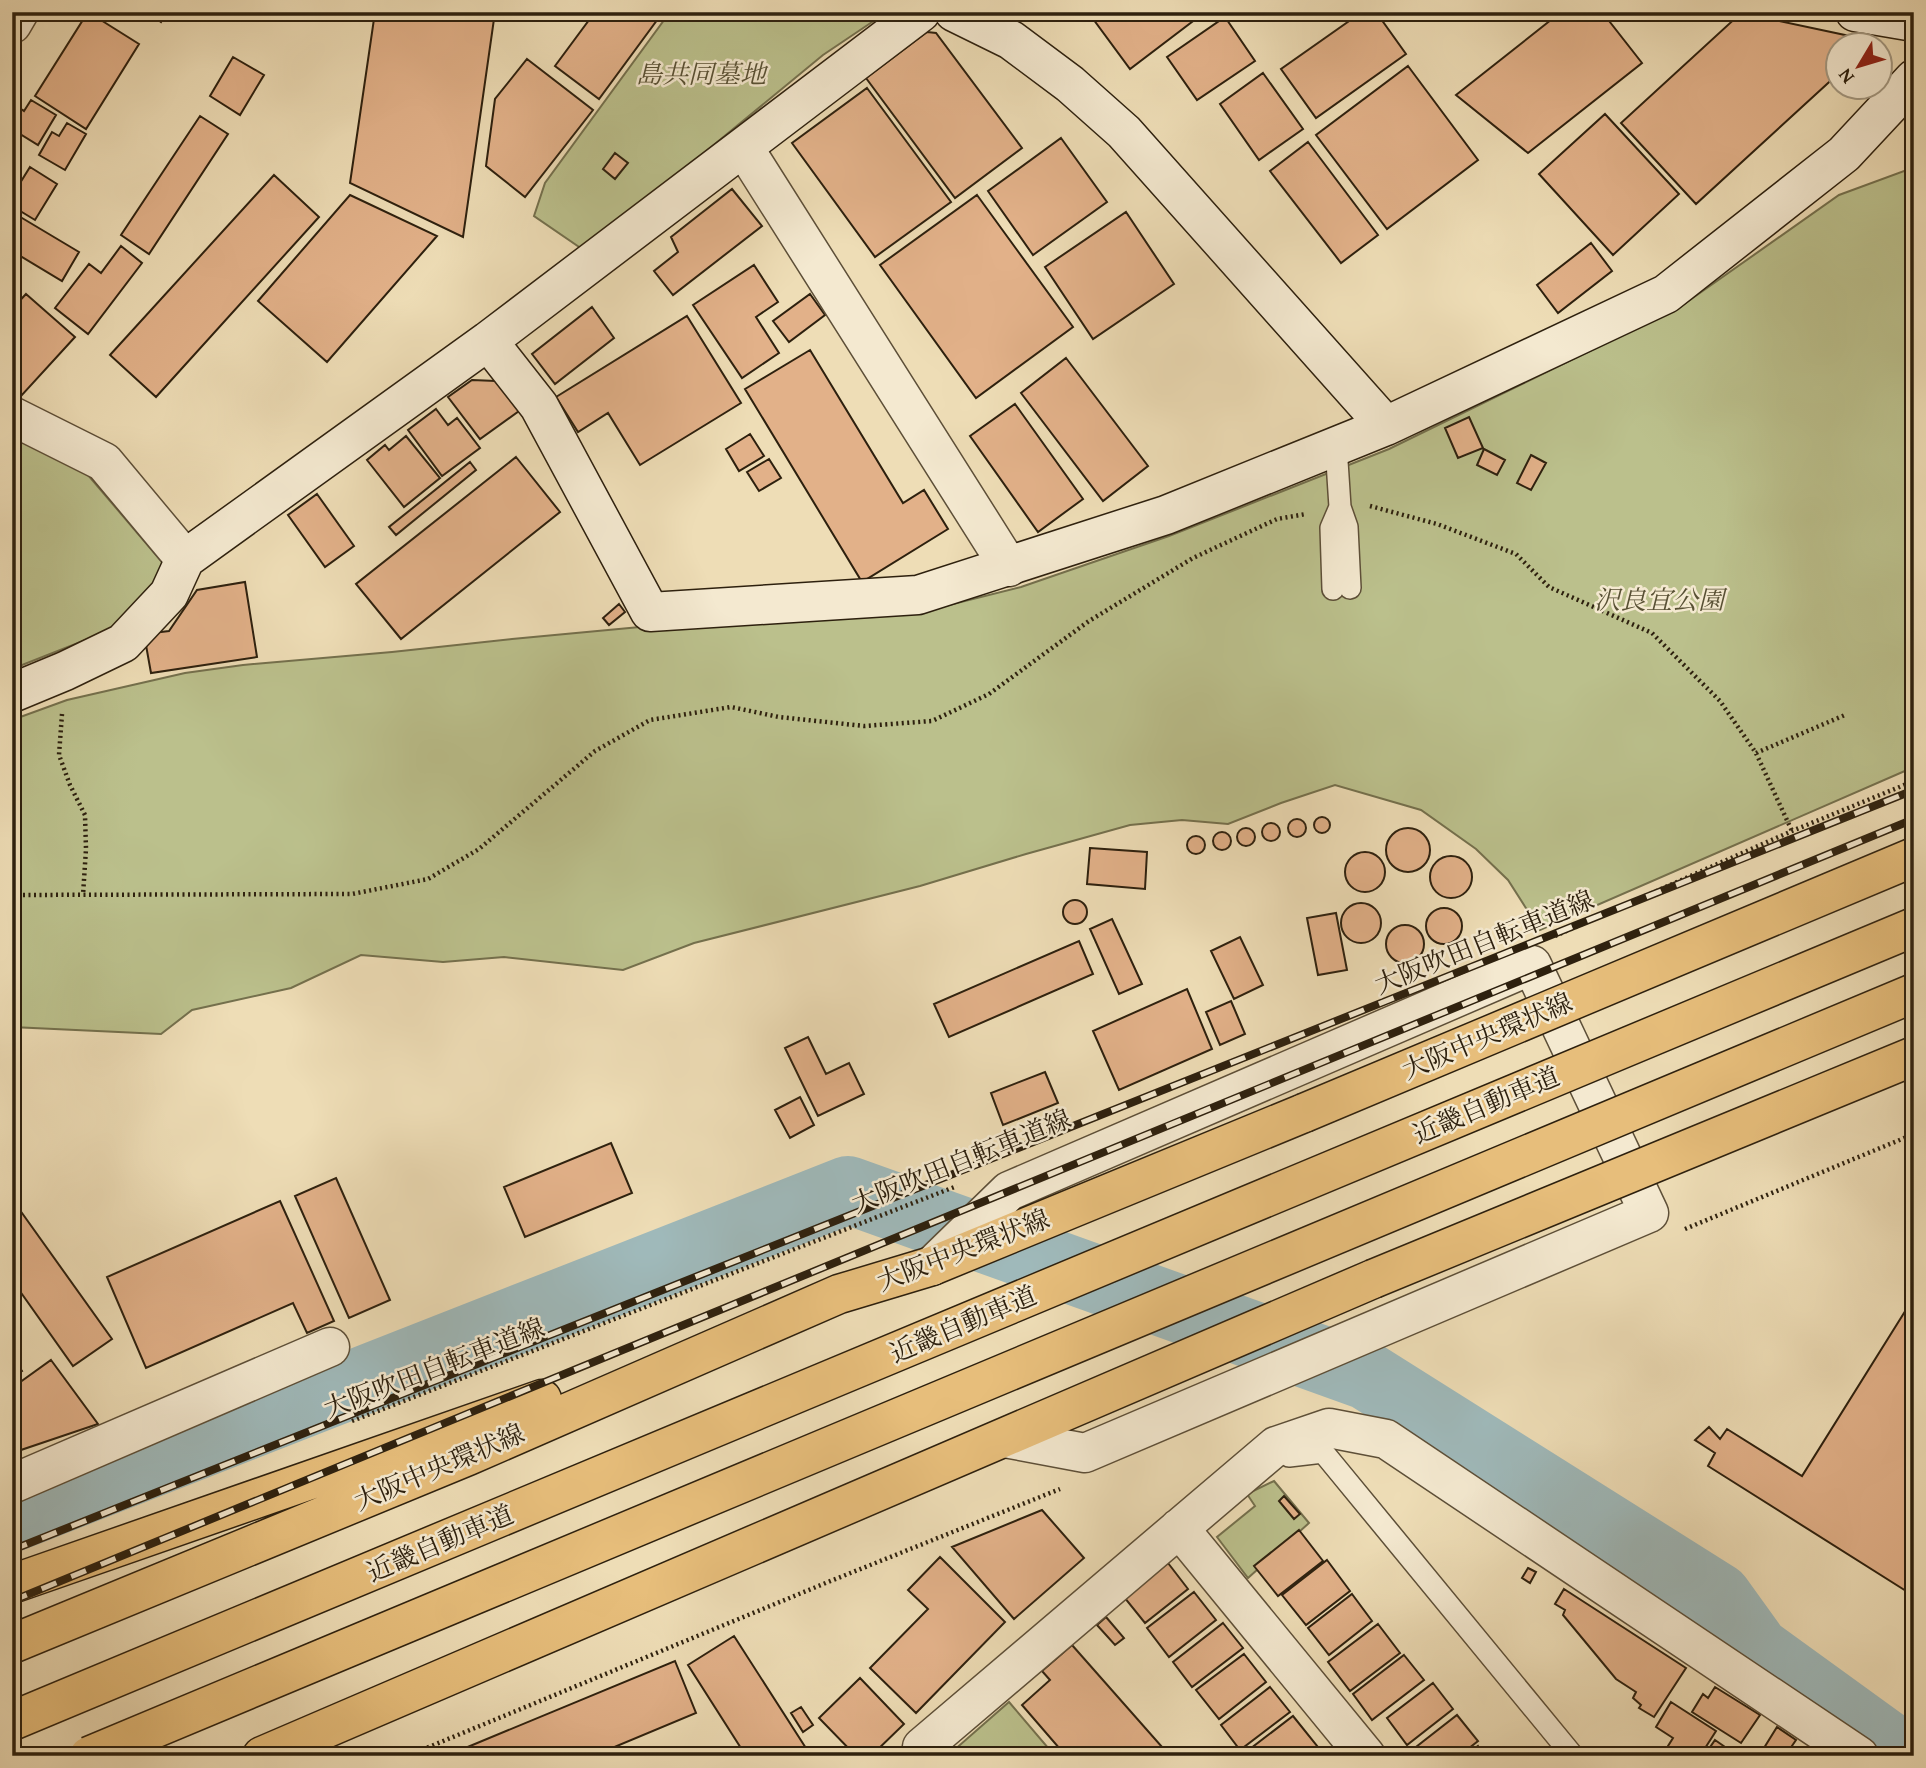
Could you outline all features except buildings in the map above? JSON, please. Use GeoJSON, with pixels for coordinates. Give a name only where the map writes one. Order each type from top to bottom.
{"type":"FeatureCollection","features":[{"type":"Feature","properties":{"kind":"main road","name":"大阪中央環状線"},"geometry":{"type":"LineString","coordinates":[[12,1644],[467,1456],[839,1294],[932,1266],[1914,857]]}},
{"type":"Feature","properties":{"kind":"main road","name":"近畿自動車道"},"geometry":{"type":"LineString","coordinates":[[12,1721],[1914,927]]}},
{"type":"Feature","properties":{"kind":"main road"},"geometry":{"type":"LineString","coordinates":[[89,1756],[1914,993]]}},
{"type":"Feature","properties":{"kind":"main road"},"geometry":{"type":"LineString","coordinates":[[262,1756],[1373,1279],[1914,1056]]}},
{"type":"Feature","properties":{"kind":"main road"},"geometry":{"type":"LineString","coordinates":[[12,1584],[839,1294]]}},
{"type":"Feature","properties":{"kind":"street"},"geometry":{"type":"LineString","coordinates":[[12,24],[19,12]]}},
{"type":"Feature","properties":{"kind":"street"},"geometry":{"type":"LineString","coordinates":[[12,693],[123,643],[169,594],[185,559],[488,341],[921,12]]}},
{"type":"Feature","properties":{"kind":"street"},"geometry":{"type":"LineString","coordinates":[[954,12],[1011,40],[1070,84],[1124,132],[1386,426]]}},
{"type":"Feature","properties":{"kind":"street"},"geometry":{"type":"LineString","coordinates":[[1855,12],[1914,22]]}},
{"type":"Feature","properties":{"kind":"street"},"geometry":{"type":"LineString","coordinates":[[488,341],[539,406],[650,612],[918,595],[1166,515],[1386,426],[1666,294],[1844,154],[1914,79]]}},
{"type":"Feature","properties":{"kind":"street"},"geometry":{"type":"LineString","coordinates":[[744,148],[1009,567]]}},
{"type":"Feature","properties":{"kind":"street"},"geometry":{"type":"LineString","coordinates":[[12,416],[104,462],[185,559]]}},
{"type":"Feature","properties":{"kind":"street"},"geometry":{"type":"LineString","coordinates":[[932,1266],[1009,1191],[1532,965],[1649,1213],[1086,1453],[1005,1438]]}},
{"type":"Feature","properties":{"kind":"street"},"geometry":{"type":"LineString","coordinates":[[12,1485],[330,1347]]}},
{"type":"Feature","properties":{"kind":"street"},"geometry":{"type":"LineString","coordinates":[[921,1753],[1258,1460],[1276,1446],[1329,1428],[1386,1438],[1859,1756]]}},
{"type":"Feature","properties":{"kind":"street"},"geometry":{"type":"LineString","coordinates":[[1179,1528],[1366,1756]]}},
{"type":"Feature","properties":{"kind":"lane"},"geometry":{"type":"LineString","coordinates":[[1336,446],[1340,507],[1331,528],[1342,588]]}},
{"type":"Feature","properties":{"kind":"lane"},"geometry":{"type":"LineString","coordinates":[[1258,1460],[1323,1452],[1573,1756]]}},
{"type":"Feature","properties":{"kind":"path"},"geometry":{"type":"LineString","coordinates":[[12,895],[352,894],[428,879],[479,849],[595,751],[650,720],[731,707],[779,717],[864,726],[932,721],[989,694],[1089,621],[1193,558],[1277,520],[1340,507],[1371,506],[1437,524],[1516,554],[1549,586],[1652,633],[1720,701],[1756,752],[1792,831]]}},
{"type":"Feature","properties":{"kind":"path"},"geometry":{"type":"LineString","coordinates":[[65,671],[60,755],[70,785],[85,815],[83,895]]}},
{"type":"Feature","properties":{"kind":"path"},"geometry":{"type":"LineString","coordinates":[[1756,752],[1845,715]]}},
{"type":"Feature","properties":{"kind":"path","name":"大阪吹田自転車道線"},"geometry":{"type":"LineString","coordinates":[[1552,937],[1792,831],[1914,781]]}},
{"type":"Feature","properties":{"kind":"path","name":"大阪吹田自転車道線"},"geometry":{"type":"LineString","coordinates":[[342,1425],[965,1182]]}},
{"type":"Feature","properties":{"kind":"green space","name":"島共同墓地"},"geometry":{"type":"Polygon","coordinates":[[[670,12],[884,14],[823,55],[585,251],[534,216],[545,183],[670,12]]]}},
{"type":"Feature","properties":{"kind":"green space","name":"沢良宜公園"},"geometry":{"type":"Polygon","coordinates":[[[1904,171],[1914,173],[1914,767],[1540,930],[1508,880],[1476,849],[1421,810],[1335,785],[1228,824],[1182,820],[1130,825],[920,886],[694,943],[623,970],[504,957],[443,962],[361,955],[291,988],[192,1010],[161,1034],[12,1027],[12,720],[67,700],[185,673],[243,665],[640,627],[925,611],[1021,587],[1169,536],[1389,449],[1680,307],[1839,195],[1904,171]]]}},
{"type":"Feature","properties":{"kind":"green space"},"geometry":{"type":"Polygon","coordinates":[[[12,433],[75,465],[88,475],[162,562],[161,581],[111,630],[12,669],[12,433]]]}},
{"type":"Feature","properties":{"kind":"green space"},"geometry":{"type":"Polygon","coordinates":[[[1274,1481],[1309,1523],[1248,1578],[1217,1537],[1255,1506],[1247,1494],[1274,1481]]]}},
{"type":"Feature","properties":{"kind":"green space"},"geometry":{"type":"Polygon","coordinates":[[[1009,1702],[1055,1756],[957,1756],[953,1751],[1009,1702]]]}},
{"type":"Feature","properties":{"kind":"waterway"},"geometry":{"type":"LineString","coordinates":[[12,1518],[848,1190],[1367,1376],[1718,1597],[1756,1650],[1894,1750],[1914,1748]]}},
{"type":"Feature","properties":{"kind":"railway"},"geometry":{"type":"LineString","coordinates":[[12,1550],[1914,790]]}},
{"type":"Feature","properties":{"kind":"railway"},"geometry":{"type":"LineString","coordinates":[[12,1601],[1914,819]]}}]}
